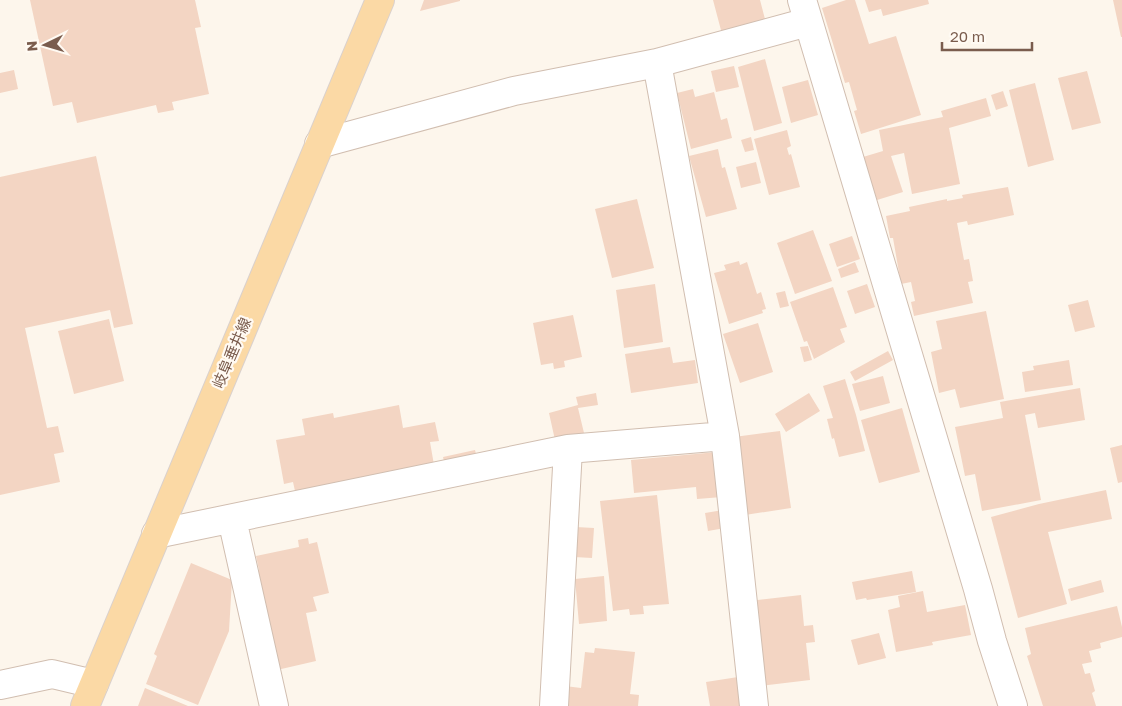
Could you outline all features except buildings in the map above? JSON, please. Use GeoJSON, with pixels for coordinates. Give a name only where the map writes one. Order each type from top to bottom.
{"type":"FeatureCollection","features":[{"type":"Feature","properties":{"kind":"main road","name":"岐阜垂井線"},"geometry":{"type":"LineString","coordinates":[[90,695],[380,0]]}},
{"type":"Feature","properties":{"kind":"street"},"geometry":{"type":"LineString","coordinates":[[319,144],[514,91],[658,63],[805,11],[1013,706]]}},
{"type":"Feature","properties":{"kind":"street"},"geometry":{"type":"LineString","coordinates":[[658,63],[725,436],[754,706]]}},
{"type":"Feature","properties":{"kind":"street"},"geometry":{"type":"LineString","coordinates":[[156,534],[568,449],[725,436]]}},
{"type":"Feature","properties":{"kind":"street"},"geometry":{"type":"LineString","coordinates":[[554,706],[568,449]]}},
{"type":"Feature","properties":{"kind":"street"},"geometry":{"type":"LineString","coordinates":[[232,519],[274,706]]}},
{"type":"Feature","properties":{"kind":"street"},"geometry":{"type":"LineString","coordinates":[[0,686],[52,674],[90,695]]}}]}
